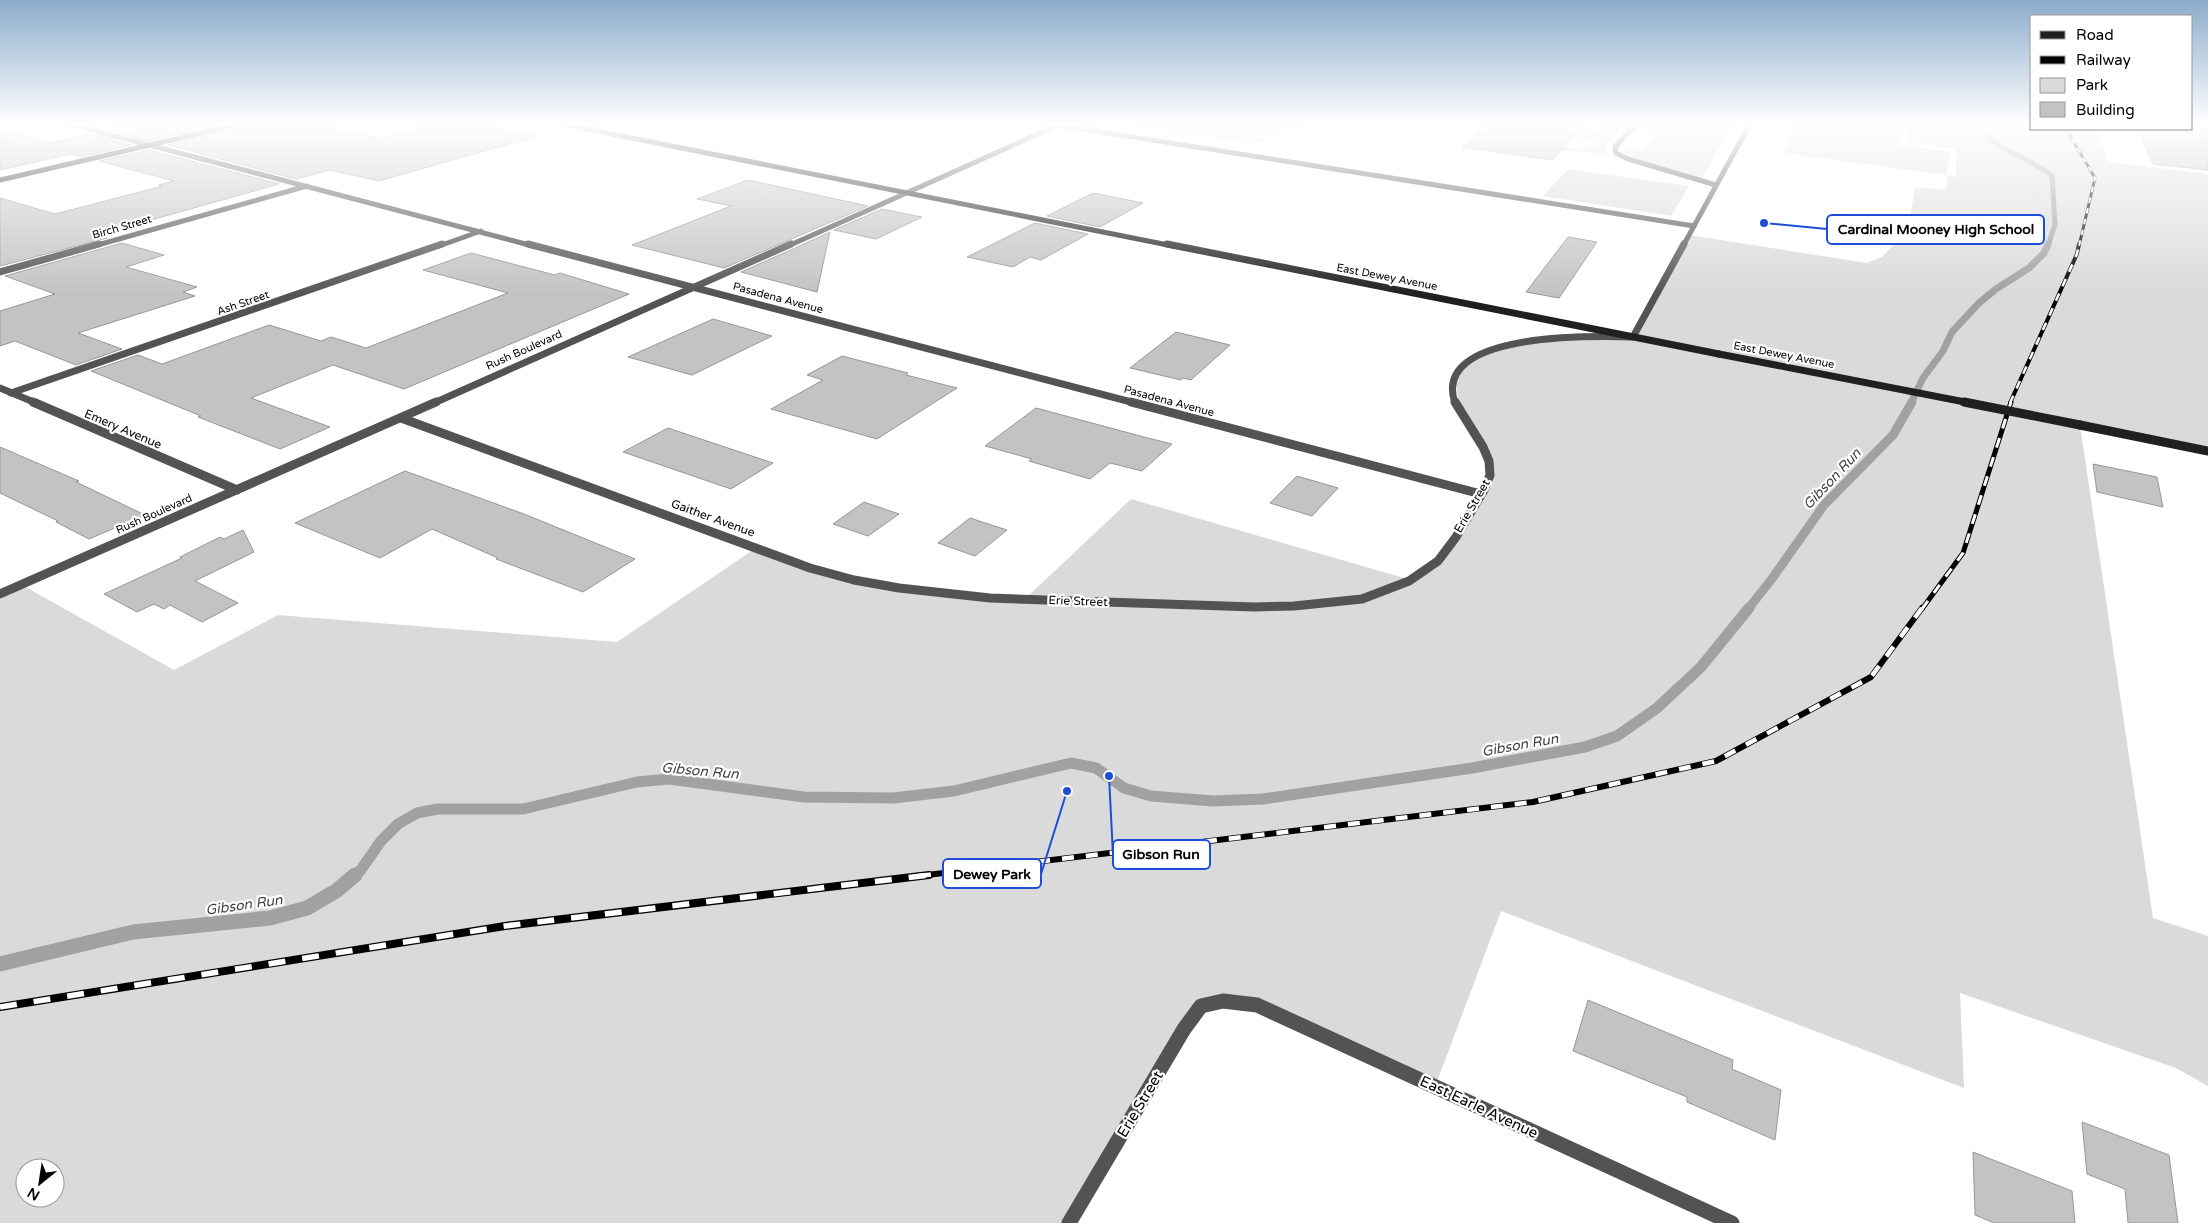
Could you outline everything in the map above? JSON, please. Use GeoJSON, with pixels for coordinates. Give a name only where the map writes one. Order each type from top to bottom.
{"type":"FeatureCollection","features":[{"type":"Feature","properties":{"kind":"street","name":"Pasadena Avenue"},"geometry":{"type":"LineString","coordinates":[[290,181],[1482,494]]}},
{"type":"Feature","properties":{"kind":"street","name":"East Dewey Avenue"},"geometry":{"type":"LineString","coordinates":[[851,181],[2208,451]]}},
{"type":"Feature","properties":{"kind":"street","name":"Rush Boulevard"},"geometry":{"type":"LineString","coordinates":[[0,594],[401,418],[930,181]]}},
{"type":"Feature","properties":{"kind":"street"},"geometry":{"type":"LineString","coordinates":[[1412,181],[1694,226]]}},
{"type":"Feature","properties":{"kind":"street"},"geometry":{"type":"LineString","coordinates":[[1703,181],[1716,185]]}},
{"type":"Feature","properties":{"kind":"street"},"geometry":{"type":"LineString","coordinates":[[1633,337],[1718,181]]}},
{"type":"Feature","properties":{"kind":"street","name":"Birch Street"},"geometry":{"type":"LineString","coordinates":[[0,272],[308,186]]}},
{"type":"Feature","properties":{"kind":"street","name":"Ash Street"},"geometry":{"type":"LineString","coordinates":[[11,393],[481,231]]}},
{"type":"Feature","properties":{"kind":"street","name":"Erie Street"},"geometry":{"type":"LineString","coordinates":[[1025,599],[1279,607],[1363,599],[1403,585],[1428,569],[1444,553],[1482,494],[1490,476],[1489,457],[1483,445],[1459,413],[1453,400],[1453,385],[1456,376],[1464,366],[1475,358],[1496,349],[1535,339],[1576,335],[1633,337]]}},
{"type":"Feature","properties":{"kind":"street","name":"Emery Avenue"},"geometry":{"type":"LineString","coordinates":[[0,388],[237,490]]}},
{"type":"Feature","properties":{"kind":"street","name":"Gaither Avenue"},"geometry":{"type":"LineString","coordinates":[[401,418],[836,576],[874,585],[922,592],[1025,599]]}},
{"type":"Feature","properties":{"kind":"street","name":"Erie Street"},"geometry":{"type":"LineString","coordinates":[[1069,1223],[1184,1029],[1201,1006],[1222,1001]]}},
{"type":"Feature","properties":{"kind":"street","name":"East Earle Avenue"},"geometry":{"type":"LineString","coordinates":[[1222,1001],[1257,1005],[1732,1223]]}},
{"type":"Feature","properties":{"kind":"green space"},"geometry":{"type":"Polygon","coordinates":[[[1557,181],[1654,181],[1689,186],[1671,216],[1543,196],[1557,181]]]}},
{"type":"Feature","properties":{"kind":"green space"},"geometry":{"type":"Polygon","coordinates":[[[1947,181],[2208,181],[2208,451],[2080,425],[2153,918],[2208,936],[2208,1086],[2176,1068],[1960,993],[1964,1088],[1501,911],[1435,1087],[1257,1005],[1201,1006],[1069,1223],[0,1223],[0,594],[22,585],[174,670],[278,615],[617,642],[756,548],[874,585],[1025,599],[1131,499],[1411,580],[1428,569],[1481,494],[1490,470],[1489,457],[1459,413],[1456,376],[1475,358],[1535,339],[1633,337],[1689,235],[1867,263],[1882,257],[1908,230],[1915,188],[1947,188],[1947,181]]]}},
{"type":"Feature","properties":{"kind":"building"},"geometry":{"type":"Polygon","coordinates":[[[174,181],[268,181],[279,184],[98,235],[107,238],[0,266],[0,198],[55,214],[163,186],[159,185],[174,181]]]}},
{"type":"Feature","properties":{"kind":"building"},"geometry":{"type":"Polygon","coordinates":[[[745,181],[753,181],[868,206],[724,268],[632,245],[731,206],[697,199],[745,181]]]}},
{"type":"Feature","properties":{"kind":"building"},"geometry":{"type":"Polygon","coordinates":[[[1093,193],[1143,203],[1100,227],[1047,216],[1093,193]]]}},
{"type":"Feature","properties":{"kind":"building"},"geometry":{"type":"Polygon","coordinates":[[[882,209],[922,217],[876,239],[834,230],[882,209]]]}},
{"type":"Feature","properties":{"kind":"building"},"geometry":{"type":"Polygon","coordinates":[[[1035,223],[1088,234],[1041,260],[1030,257],[1013,267],[967,257],[1035,223]]]}},
{"type":"Feature","properties":{"kind":"building"},"geometry":{"type":"Polygon","coordinates":[[[830,232],[817,292],[741,272],[793,249],[830,232]]]}},
{"type":"Feature","properties":{"kind":"building"},"geometry":{"type":"Polygon","coordinates":[[[1568,237],[1597,242],[1559,298],[1526,292],[1568,237]]]}},
{"type":"Feature","properties":{"kind":"building"},"geometry":{"type":"Polygon","coordinates":[[[122,243],[164,255],[126,267],[197,287],[183,292],[195,296],[78,333],[122,349],[76,365],[15,341],[0,346],[0,311],[55,294],[5,276],[122,243]]]}},
{"type":"Feature","properties":{"kind":"building"},"geometry":{"type":"Polygon","coordinates":[[[471,253],[555,275],[560,273],[629,294],[404,389],[333,365],[251,398],[330,427],[280,449],[198,417],[201,416],[91,371],[138,355],[162,364],[269,325],[321,341],[331,337],[366,348],[508,293],[423,270],[471,253]]]}},
{"type":"Feature","properties":{"kind":"building"},"geometry":{"type":"Polygon","coordinates":[[[713,319],[772,336],[692,375],[628,357],[713,319]]]}},
{"type":"Feature","properties":{"kind":"building"},"geometry":{"type":"Polygon","coordinates":[[[1176,332],[1230,345],[1191,380],[1183,378],[1181,380],[1130,368],[1176,332]]]}},
{"type":"Feature","properties":{"kind":"building"},"geometry":{"type":"Polygon","coordinates":[[[842,356],[957,388],[877,439],[771,409],[823,380],[807,375],[842,356]]]}},
{"type":"Feature","properties":{"kind":"building"},"geometry":{"type":"Polygon","coordinates":[[[1036,408],[1172,444],[1142,471],[1110,463],[1090,479],[1029,461],[1032,459],[985,446],[1036,408]]]}},
{"type":"Feature","properties":{"kind":"building"},"geometry":{"type":"Polygon","coordinates":[[[668,428],[773,463],[731,489],[623,452],[668,428]]]}},
{"type":"Feature","properties":{"kind":"building"},"geometry":{"type":"Polygon","coordinates":[[[0,447],[79,481],[76,482],[145,515],[89,539],[56,522],[58,521],[0,493],[0,447]]]}},
{"type":"Feature","properties":{"kind":"building"},"geometry":{"type":"Polygon","coordinates":[[[2093,464],[2157,477],[2163,507],[2097,492],[2093,464]]]}},
{"type":"Feature","properties":{"kind":"building"},"geometry":{"type":"Polygon","coordinates":[[[405,471],[524,514],[635,559],[583,592],[496,559],[498,558],[432,529],[380,558],[295,523],[405,471]]]}},
{"type":"Feature","properties":{"kind":"building"},"geometry":{"type":"Polygon","coordinates":[[[1297,476],[1338,488],[1312,516],[1270,503],[1297,476]]]}},
{"type":"Feature","properties":{"kind":"building"},"geometry":{"type":"Polygon","coordinates":[[[864,502],[899,514],[868,536],[833,524],[864,502]]]}},
{"type":"Feature","properties":{"kind":"building"},"geometry":{"type":"Polygon","coordinates":[[[970,518],[1007,530],[975,556],[938,543],[970,518]]]}},
{"type":"Feature","properties":{"kind":"building"},"geometry":{"type":"Polygon","coordinates":[[[243,530],[254,552],[195,581],[238,603],[202,622],[170,605],[164,609],[154,604],[137,612],[104,594],[182,558],[180,557],[220,537],[224,539],[243,530]]]}},
{"type":"Feature","properties":{"kind":"building"},"geometry":{"type":"Polygon","coordinates":[[[1588,1000],[1733,1060],[1732,1069],[1781,1090],[1775,1140],[1687,1102],[1687,1097],[1573,1051],[1588,1000]]]}},
{"type":"Feature","properties":{"kind":"building"},"geometry":{"type":"Polygon","coordinates":[[[2082,1122],[2169,1155],[2178,1223],[2128,1223],[2125,1189],[2087,1174],[2082,1122]]]}},
{"type":"Feature","properties":{"kind":"building"},"geometry":{"type":"Polygon","coordinates":[[[1973,1152],[2072,1191],[2075,1223],[1994,1223],[1975,1215],[1973,1152]]]}},
{"type":"Feature","properties":{"kind":"waterway","name":"Gibson Run"},"geometry":{"type":"LineString","coordinates":[[2048,246],[2055,224],[2052,181]]}},
{"type":"Feature","properties":{"kind":"waterway","name":"Gibson Run"},"geometry":{"type":"LineString","coordinates":[[1911,403],[1923,378],[1943,351],[1952,332],[1979,303],[1996,289],[2029,268],[2044,253],[2048,244]]}},
{"type":"Feature","properties":{"kind":"waterway","name":"Gibson Run"},"geometry":{"type":"LineString","coordinates":[[1748,609],[1824,505],[1893,435],[1912,402]]}},
{"type":"Feature","properties":{"kind":"waterway","name":"Gibson Run"},"geometry":{"type":"LineString","coordinates":[[354,876],[360,871],[381,841],[398,824],[417,813],[438,809],[523,809],[637,782],[669,779],[804,797],[893,798],[954,791],[1071,763],[1096,768],[1124,788],[1151,796],[1213,801],[1263,799],[1472,768],[1585,747],[1617,736],[1657,708],[1701,667],[1749,608]]}},
{"type":"Feature","properties":{"kind":"waterway","name":"Gibson Run"},"geometry":{"type":"LineString","coordinates":[[0,964],[133,932],[270,918],[307,908],[336,891],[355,875]]}},
{"type":"Feature","properties":{"kind":"railway"},"geometry":{"type":"LineString","coordinates":[[2079,246],[2094,181]]}},
{"type":"Feature","properties":{"kind":"railway"},"geometry":{"type":"LineString","coordinates":[[2010,403],[2077,254],[2079,244]]}},
{"type":"Feature","properties":{"kind":"railway"},"geometry":{"type":"LineString","coordinates":[[1922,609],[1963,553],[2011,402]]}},
{"type":"Feature","properties":{"kind":"railway"},"geometry":{"type":"LineString","coordinates":[[919,876],[1533,802],[1716,761],[1871,677],[1922,608]]}},
{"type":"Feature","properties":{"kind":"railway"},"geometry":{"type":"LineString","coordinates":[[0,1007],[505,926],[929,875]]}},
{"type":"Feature","properties":{"kind":"place","name":"Cardinal Mooney High School"},"geometry":{"type":"Point","coordinates":[1764,223]}},
{"type":"Feature","properties":{"kind":"place","name":"Gibson Run"},"geometry":{"type":"Point","coordinates":[1109,776]}},
{"type":"Feature","properties":{"kind":"place","name":"Dewey Park"},"geometry":{"type":"Point","coordinates":[1067,791]}}]}
